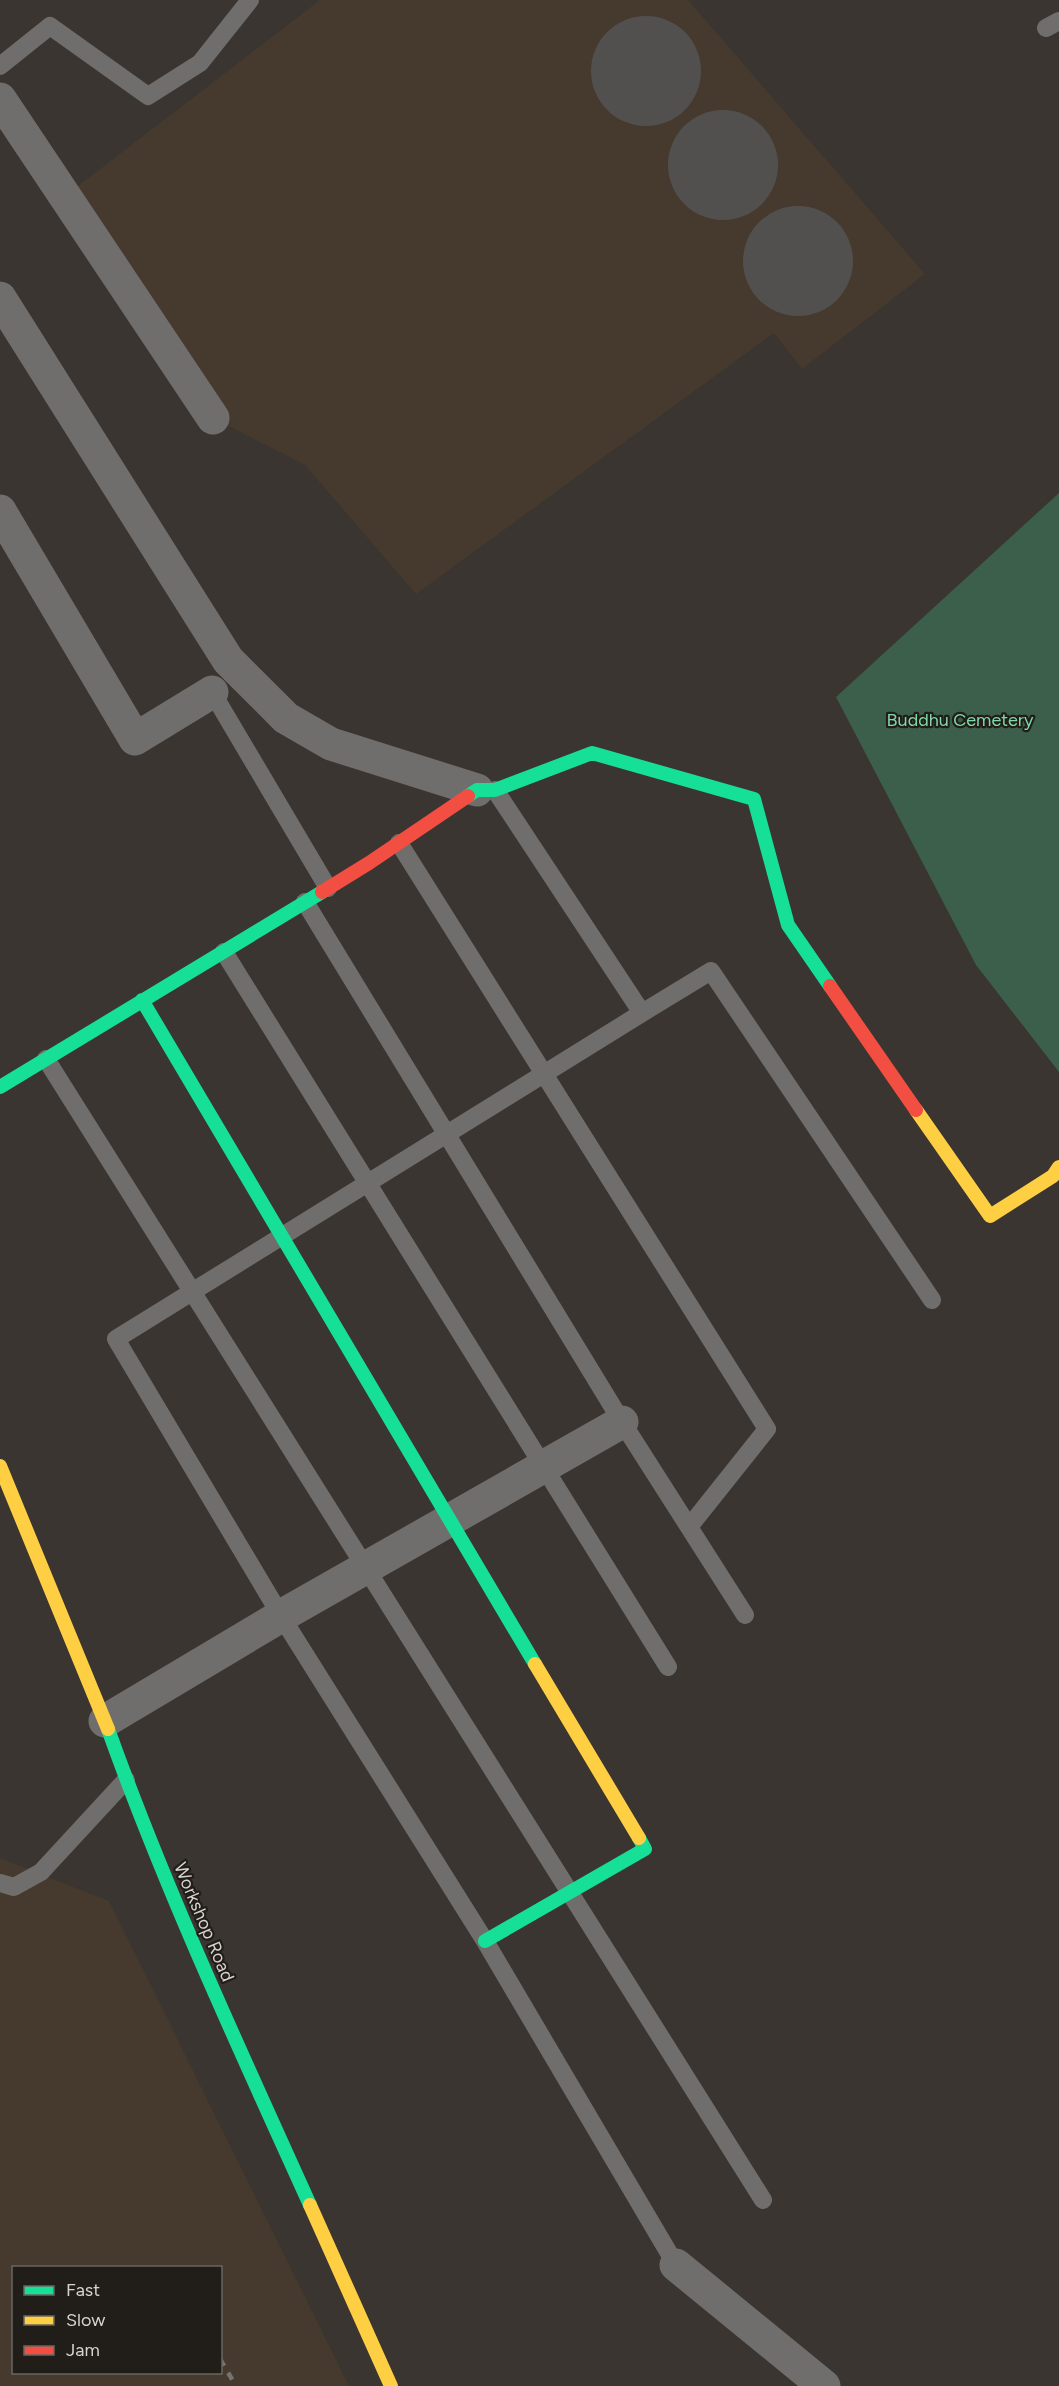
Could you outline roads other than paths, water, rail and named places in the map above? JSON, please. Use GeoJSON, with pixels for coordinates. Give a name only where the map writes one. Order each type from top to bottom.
{"type":"FeatureCollection","features":[{"type":"Feature","properties":{"kind":"street"},"geometry":{"type":"LineString","coordinates":[[0,99],[213,418]]}},
{"type":"Feature","properties":{"kind":"street"},"geometry":{"type":"LineString","coordinates":[[0,298],[228,660],[286,718],[331,744],[486,790]]}},
{"type":"Feature","properties":{"kind":"street"},"geometry":{"type":"LineString","coordinates":[[0,511],[135,739],[212,692]]}},
{"type":"Feature","properties":{"kind":"street"},"geometry":{"type":"LineString","coordinates":[[0,1087],[486,790],[592,753],[754,799],[788,925],[990,1216],[1053,1176],[1059,1167]]}},
{"type":"Feature","properties":{"kind":"street"},"geometry":{"type":"LineString","coordinates":[[142,1000],[645,1849],[485,1941]]}},
{"type":"Feature","properties":{"kind":"street"},"geometry":{"type":"LineString","coordinates":[[105,1721],[281,1616],[622,1422]]}},
{"type":"Feature","properties":{"kind":"street","name":"Workshop Road"},"geometry":{"type":"LineString","coordinates":[[0,1466],[105,1721],[126,1780],[194,1949],[391,2386]]}},
{"type":"Feature","properties":{"kind":"street"},"geometry":{"type":"LineString","coordinates":[[676,2265],[824,2386]]}},
{"type":"Feature","properties":{"kind":"lane"},"geometry":{"type":"LineString","coordinates":[[0,66],[50,26],[148,96],[200,63],[250,0]]}},
{"type":"Feature","properties":{"kind":"lane"},"geometry":{"type":"LineString","coordinates":[[212,692],[328,888]]}},
{"type":"Feature","properties":{"kind":"lane"},"geometry":{"type":"LineString","coordinates":[[486,790],[642,1013]]}},
{"type":"Feature","properties":{"kind":"lane"},"geometry":{"type":"LineString","coordinates":[[399,843],[767,1429],[689,1527]]}},
{"type":"Feature","properties":{"kind":"lane"},"geometry":{"type":"LineString","coordinates":[[305,902],[622,1422],[745,1615]]}},
{"type":"Feature","properties":{"kind":"lane"},"geometry":{"type":"LineString","coordinates":[[224,952],[668,1667]]}},
{"type":"Feature","properties":{"kind":"lane"},"geometry":{"type":"LineString","coordinates":[[676,2265],[485,1941],[281,1616],[116,1339],[711,972],[932,1300]]}},
{"type":"Feature","properties":{"kind":"lane"},"geometry":{"type":"LineString","coordinates":[[46,1059],[763,2200]]}},
{"type":"Feature","properties":{"kind":"lane"},"geometry":{"type":"LineString","coordinates":[[0,1883],[14,1887],[41,1872],[126,1780]]}},
{"type":"Feature","properties":{"kind":"railway"},"geometry":{"type":"LineString","coordinates":[[222,2362],[236,2386]]}},
{"type":"Feature","properties":{"kind":"park label","name":"Buddhu Cemetery"},"geometry":{"type":"Point","coordinates":[960,720]}}]}
